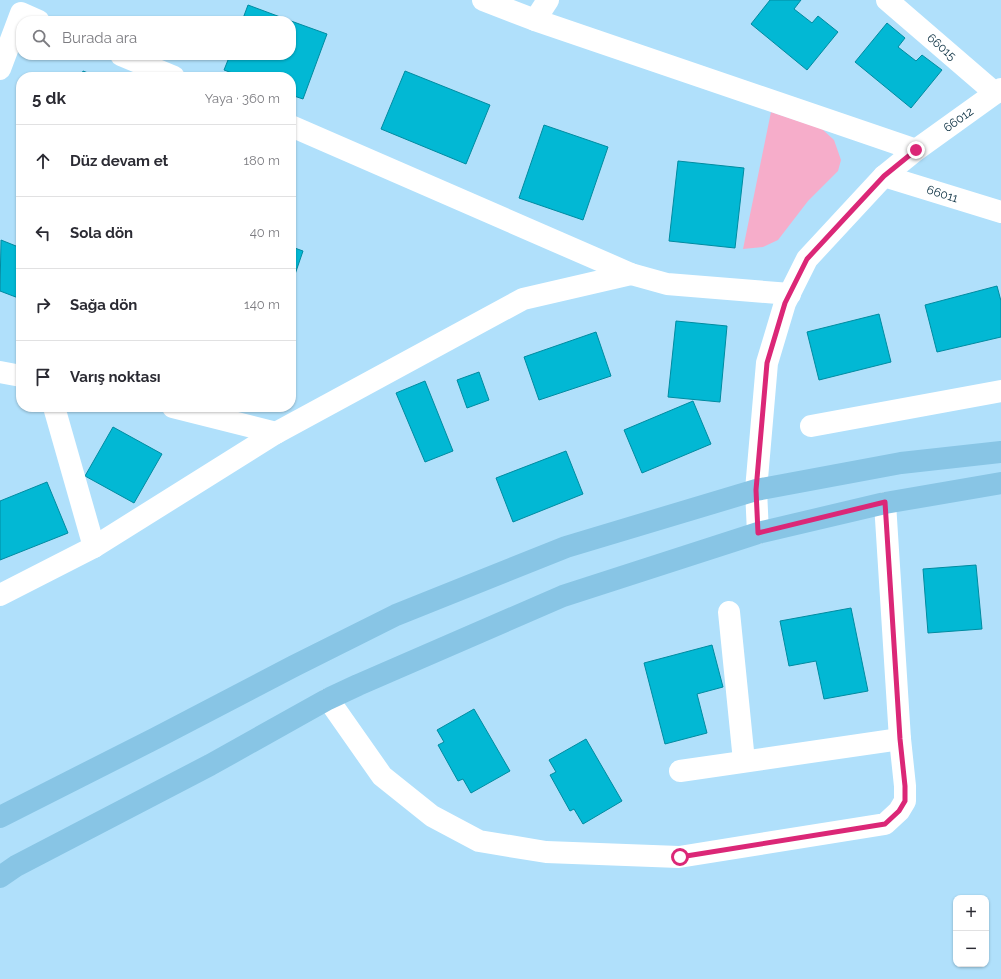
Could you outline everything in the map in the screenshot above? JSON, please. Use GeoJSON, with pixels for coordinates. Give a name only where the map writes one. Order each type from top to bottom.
{"type":"FeatureCollection","features":[{"type":"Feature","properties":{"kind":"main road"},"geometry":{"type":"LineString","coordinates":[[0,817],[396,615],[566,547],[756,490],[902,463],[1001,452]]}},
{"type":"Feature","properties":{"kind":"main road"},"geometry":{"type":"LineString","coordinates":[[0,877],[16,866],[210,765],[328,699],[563,596],[758,533],[885,502],[1001,483]]}},
{"type":"Feature","properties":{"kind":"street"},"geometry":{"type":"LineString","coordinates":[[482,0],[535,20],[916,150]]}},
{"type":"Feature","properties":{"kind":"street"},"geometry":{"type":"LineString","coordinates":[[535,20],[548,0]]}},
{"type":"Feature","properties":{"kind":"street","name":"66015"},"geometry":{"type":"LineString","coordinates":[[887,0],[998,91]]}},
{"type":"Feature","properties":{"kind":"street"},"geometry":{"type":"LineString","coordinates":[[0,69],[16,36]]}},
{"type":"Feature","properties":{"kind":"street"},"geometry":{"type":"LineString","coordinates":[[133,60],[162,72]]}},
{"type":"Feature","properties":{"kind":"street","name":"66012"},"geometry":{"type":"LineString","coordinates":[[758,533],[756,490],[767,363],[785,303],[807,259],[884,176],[916,150],[998,91]]}},
{"type":"Feature","properties":{"kind":"street"},"geometry":{"type":"LineString","coordinates":[[296,128],[631,274],[667,284],[790,294]]}},
{"type":"Feature","properties":{"kind":"street","name":"66011"},"geometry":{"type":"LineString","coordinates":[[884,176],[1001,212]]}},
{"type":"Feature","properties":{"kind":"street"},"geometry":{"type":"LineString","coordinates":[[0,595],[94,546],[276,433],[523,299],[631,274]]}},
{"type":"Feature","properties":{"kind":"street"},"geometry":{"type":"LineString","coordinates":[[0,372],[16,375]]}},
{"type":"Feature","properties":{"kind":"street"},"geometry":{"type":"LineString","coordinates":[[811,426],[1001,390]]}},
{"type":"Feature","properties":{"kind":"street"},"geometry":{"type":"LineString","coordinates":[[55,412],[94,546]]}},
{"type":"Feature","properties":{"kind":"street"},"geometry":{"type":"LineString","coordinates":[[193,412],[276,433]]}},
{"type":"Feature","properties":{"kind":"street"},"geometry":{"type":"LineString","coordinates":[[328,699],[382,776],[432,816],[479,841],[546,852],[680,857],[885,824],[899,811],[905,801],[905,786],[900,739],[885,502]]}},
{"type":"Feature","properties":{"kind":"street"},"geometry":{"type":"LineString","coordinates":[[729,612],[744,761]]}},
{"type":"Feature","properties":{"kind":"street"},"geometry":{"type":"LineString","coordinates":[[680,771],[900,739]]}},
{"type":"Feature","properties":{"kind":"shaded area"},"geometry":{"type":"Polygon","coordinates":[[[771,112],[822,129],[834,140],[841,160],[838,171],[808,201],[778,240],[763,247],[743,249],[771,112]]]}},
{"type":"Feature","properties":{"kind":"building"},"geometry":{"type":"Polygon","coordinates":[[[770,0],[801,0],[794,9],[812,23],[818,16],[838,32],[807,70],[751,24],[770,0]]]}},
{"type":"Feature","properties":{"kind":"building"},"geometry":{"type":"Polygon","coordinates":[[[248,5],[278,16],[244,16],[248,5]]]}},
{"type":"Feature","properties":{"kind":"building"},"geometry":{"type":"Polygon","coordinates":[[[296,23],[327,34],[303,99],[296,97],[296,72],[229,72],[224,70],[228,60],[296,60],[296,23]]]}},
{"type":"Feature","properties":{"kind":"building"},"geometry":{"type":"Polygon","coordinates":[[[887,23],[905,38],[898,47],[916,61],[922,55],[942,70],[911,108],[855,62],[887,23]]]}},
{"type":"Feature","properties":{"kind":"building"},"geometry":{"type":"Polygon","coordinates":[[[405,71],[490,105],[466,164],[381,129],[405,71]]]}},
{"type":"Feature","properties":{"kind":"building"},"geometry":{"type":"Polygon","coordinates":[[[544,125],[608,147],[583,220],[519,198],[544,125]]]}},
{"type":"Feature","properties":{"kind":"building"},"geometry":{"type":"Polygon","coordinates":[[[678,161],[744,168],[735,248],[669,241],[678,161]]]}},
{"type":"Feature","properties":{"kind":"building"},"geometry":{"type":"Polygon","coordinates":[[[1,240],[16,246],[16,297],[0,291],[1,240]]]}},
{"type":"Feature","properties":{"kind":"building"},"geometry":{"type":"Polygon","coordinates":[[[296,248],[303,251],[296,271],[296,248]]]}},
{"type":"Feature","properties":{"kind":"building"},"geometry":{"type":"Polygon","coordinates":[[[997,286],[1001,301],[1001,337],[937,352],[925,305],[997,286]]]}},
{"type":"Feature","properties":{"kind":"building"},"geometry":{"type":"Polygon","coordinates":[[[879,314],[891,362],[819,380],[807,332],[879,314]]]}},
{"type":"Feature","properties":{"kind":"building"},"geometry":{"type":"Polygon","coordinates":[[[676,321],[727,326],[720,402],[668,397],[676,321]]]}},
{"type":"Feature","properties":{"kind":"building"},"geometry":{"type":"Polygon","coordinates":[[[596,332],[611,376],[539,400],[524,357],[596,332]]]}},
{"type":"Feature","properties":{"kind":"building"},"geometry":{"type":"Polygon","coordinates":[[[479,372],[489,400],[467,408],[457,380],[479,372]]]}},
{"type":"Feature","properties":{"kind":"building"},"geometry":{"type":"Polygon","coordinates":[[[425,381],[453,451],[425,462],[396,393],[425,381]]]}},
{"type":"Feature","properties":{"kind":"building"},"geometry":{"type":"Polygon","coordinates":[[[693,401],[711,444],[642,473],[624,430],[693,401]]]}},
{"type":"Feature","properties":{"kind":"building"},"geometry":{"type":"Polygon","coordinates":[[[113,427],[162,454],[134,503],[85,476],[113,427]]]}},
{"type":"Feature","properties":{"kind":"building"},"geometry":{"type":"Polygon","coordinates":[[[566,451],[583,494],[513,522],[496,478],[566,451]]]}},
{"type":"Feature","properties":{"kind":"building"},"geometry":{"type":"Polygon","coordinates":[[[47,482],[68,533],[0,560],[0,501],[47,482]]]}},
{"type":"Feature","properties":{"kind":"building"},"geometry":{"type":"Polygon","coordinates":[[[976,565],[982,629],[928,633],[923,569],[976,565]]]}},
{"type":"Feature","properties":{"kind":"building"},"geometry":{"type":"Polygon","coordinates":[[[851,608],[868,691],[824,699],[816,661],[789,666],[780,621],[851,608]]]}},
{"type":"Feature","properties":{"kind":"building"},"geometry":{"type":"Polygon","coordinates":[[[712,645],[723,687],[697,694],[707,733],[665,744],[644,663],[712,645]]]}},
{"type":"Feature","properties":{"kind":"building"},"geometry":{"type":"Polygon","coordinates":[[[474,709],[510,771],[471,793],[463,779],[458,781],[438,745],[444,742],[437,730],[474,709]]]}},
{"type":"Feature","properties":{"kind":"building"},"geometry":{"type":"Polygon","coordinates":[[[586,739],[622,801],[583,824],[574,809],[570,811],[550,775],[556,772],[549,760],[586,739]]]}},
{"type":"Feature","properties":{"kind":"route"},"geometry":{"type":"LineString","coordinates":[[680,857],[885,824],[899,811],[905,801],[885,502],[758,533],[756,490],[767,363],[785,303],[807,259],[884,176],[916,150]]}}]}
